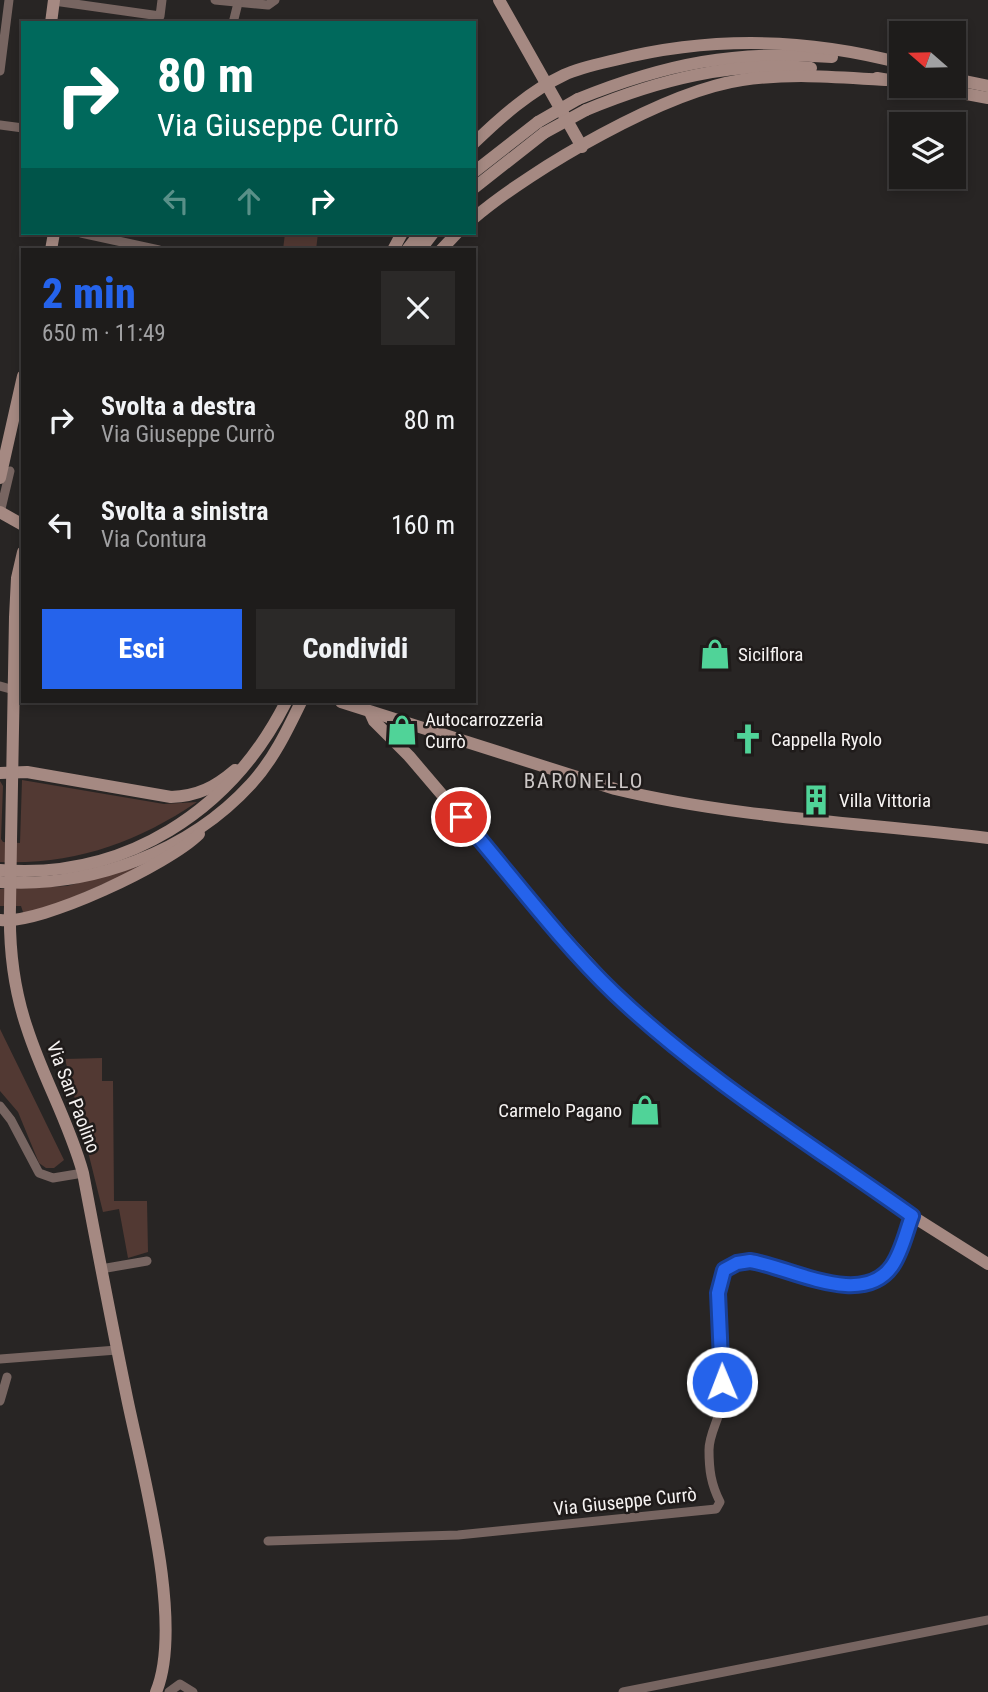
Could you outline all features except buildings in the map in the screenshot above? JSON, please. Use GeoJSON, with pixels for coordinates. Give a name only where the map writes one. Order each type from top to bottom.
{"type":"FeatureCollection","features":[{"type":"Feature","properties":{"kind":"street"},"geometry":{"type":"LineString","coordinates":[[0,71],[9,0]]}},
{"type":"Feature","properties":{"kind":"street"},"geometry":{"type":"LineString","coordinates":[[51,21],[54,0],[160,16],[162,0]]}},
{"type":"Feature","properties":{"kind":"street"},"geometry":{"type":"LineString","coordinates":[[215,0],[268,5],[275,0]]}},
{"type":"Feature","properties":{"kind":"street"},"geometry":{"type":"LineString","coordinates":[[499,0],[582,147]]}},
{"type":"Feature","properties":{"kind":"street"},"geometry":{"type":"LineString","coordinates":[[234,21],[238,3]]}},
{"type":"Feature","properties":{"kind":"street"},"geometry":{"type":"LineString","coordinates":[[476,141],[547,84],[566,74],[688,45],[772,42],[889,61]]}},
{"type":"Feature","properties":{"kind":"street"},"geometry":{"type":"LineString","coordinates":[[476,171],[578,99],[655,70],[734,57],[808,55],[889,67]]}},
{"type":"Feature","properties":{"kind":"street"},"geometry":{"type":"LineString","coordinates":[[476,186],[541,127],[662,82],[737,68],[807,68],[889,80]]}},
{"type":"Feature","properties":{"kind":"street"},"geometry":{"type":"LineString","coordinates":[[476,216],[491,204],[582,147],[641,114],[703,89],[741,80],[807,75],[886,80]]}},
{"type":"Feature","properties":{"kind":"street"},"geometry":{"type":"LineString","coordinates":[[966,81],[988,86]]}},
{"type":"Feature","properties":{"kind":"street"},"geometry":{"type":"LineString","coordinates":[[966,94],[988,98]]}},
{"type":"Feature","properties":{"kind":"street"},"geometry":{"type":"LineString","coordinates":[[0,125],[21,128]]}},
{"type":"Feature","properties":{"kind":"street"},"geometry":{"type":"LineString","coordinates":[[90,235],[150,248]]}},
{"type":"Feature","properties":{"kind":"street"},"geometry":{"type":"LineString","coordinates":[[443,248],[455,235]]}},
{"type":"Feature","properties":{"kind":"street"},"geometry":{"type":"LineString","coordinates":[[21,386],[4,473],[0,512],[21,524]]}},
{"type":"Feature","properties":{"kind":"street","name":"Via San Paolino"},"geometry":{"type":"LineString","coordinates":[[21,561],[17,578],[14,690],[6,773],[11,841],[10,906],[5,920],[16,988],[27,1029],[68,1124],[83,1173],[167,1616],[166,1650],[156,1692]]}},
{"type":"Feature","properties":{"kind":"street"},"geometry":{"type":"LineString","coordinates":[[0,686],[14,690]]}},
{"type":"Feature","properties":{"kind":"street"},"geometry":{"type":"LineString","coordinates":[[0,870],[66,867],[133,849],[172,830],[215,799],[260,750],[285,703]]}},
{"type":"Feature","properties":{"kind":"street"},"geometry":{"type":"LineString","coordinates":[[5,920],[38,915],[152,867],[183,849],[253,783],[272,757],[300,703]]}},
{"type":"Feature","properties":{"kind":"street"},"geometry":{"type":"LineString","coordinates":[[344,703],[657,799],[715,809],[988,838]]}},
{"type":"Feature","properties":{"kind":"street"},"geometry":{"type":"LineString","coordinates":[[370,712],[374,721],[409,756],[547,918],[629,1007],[721,1080],[912,1216],[988,1264]]}},
{"type":"Feature","properties":{"kind":"street"},"geometry":{"type":"LineString","coordinates":[[6,773],[152,796],[185,797],[222,781],[260,750]]}},
{"type":"Feature","properties":{"kind":"street"},"geometry":{"type":"LineString","coordinates":[[0,882],[66,880],[114,868],[178,840],[224,810]]}},
{"type":"Feature","properties":{"kind":"street"},"geometry":{"type":"LineString","coordinates":[[0,1106],[11,1120],[39,1173],[53,1178],[83,1173]]}},
{"type":"Feature","properties":{"kind":"street","name":"Via Giuseppe Currò"},"geometry":{"type":"LineString","coordinates":[[268,1541],[458,1535],[716,1509],[720,1502],[710,1483],[709,1446],[719,1422],[722,1401],[718,1293],[724,1270],[737,1263],[750,1261],[847,1287],[862,1285],[890,1270],[912,1216]]}},
{"type":"Feature","properties":{"kind":"street"},"geometry":{"type":"LineString","coordinates":[[101,1269],[147,1261]]}},
{"type":"Feature","properties":{"kind":"street"},"geometry":{"type":"LineString","coordinates":[[0,1359],[117,1350]]}},
{"type":"Feature","properties":{"kind":"street"},"geometry":{"type":"LineString","coordinates":[[0,1401],[7,1377]]}},
{"type":"Feature","properties":{"kind":"street"},"geometry":{"type":"LineString","coordinates":[[623,1692],[988,1620]]}},
{"type":"Feature","properties":{"kind":"street"},"geometry":{"type":"LineString","coordinates":[[169,1692],[180,1684],[193,1692]]}},
{"type":"Feature","properties":{"kind":"shaded area"},"geometry":{"type":"Polygon","coordinates":[[[285,235],[318,235],[316,248],[283,248],[285,235]]]}},
{"type":"Feature","properties":{"kind":"shaded area"},"geometry":{"type":"Polygon","coordinates":[[[22,780],[164,804],[197,802],[151,829],[103,848],[53,860],[0,862],[0,781],[3,786],[1,839],[3,842],[20,843],[22,780]]]}},
{"type":"Feature","properties":{"kind":"shaded area"},"geometry":{"type":"Polygon","coordinates":[[[152,863],[41,911],[23,912],[21,906],[0,906],[0,889],[67,886],[152,863]]]}},
{"type":"Feature","properties":{"kind":"shaded area"},"geometry":{"type":"Polygon","coordinates":[[[0,1029],[64,1160],[54,1168],[46,1168],[39,1163],[18,1112],[0,1091],[0,1029]]]}},
{"type":"Feature","properties":{"kind":"shaded area"},"geometry":{"type":"Polygon","coordinates":[[[102,1058],[102,1081],[113,1081],[114,1201],[147,1201],[148,1252],[128,1258],[119,1209],[103,1212],[65,1059],[102,1058]]]}},
{"type":"Feature","properties":{"kind":"place","name":"Sicilflora"},"geometry":{"type":"Point","coordinates":[715,654]}},
{"type":"Feature","properties":{"kind":"place","name":"Autocarrozzeria Currò"},"geometry":{"type":"Point","coordinates":[402,730]}},
{"type":"Feature","properties":{"kind":"place","name":"Cappella Ryolo"},"geometry":{"type":"Point","coordinates":[748,739]}},
{"type":"Feature","properties":{"kind":"place","name":"Villa Vittoria"},"geometry":{"type":"Point","coordinates":[816,800]}},
{"type":"Feature","properties":{"kind":"place","name":"Carmelo Pagano"},"geometry":{"type":"Point","coordinates":[645,1110]}},
{"type":"Feature","properties":{"kind":"district","name":"BARONELLO"},"geometry":{"type":"Point","coordinates":[584,781]}},
{"type":"Feature","properties":{"kind":"route"},"geometry":{"type":"LineString","coordinates":[[461,817],[547,918],[629,1007],[721,1080],[912,1216],[895,1263],[890,1270],[869,1283],[847,1287],[750,1261],[737,1263],[724,1270],[718,1293],[722,1382]]}}]}
